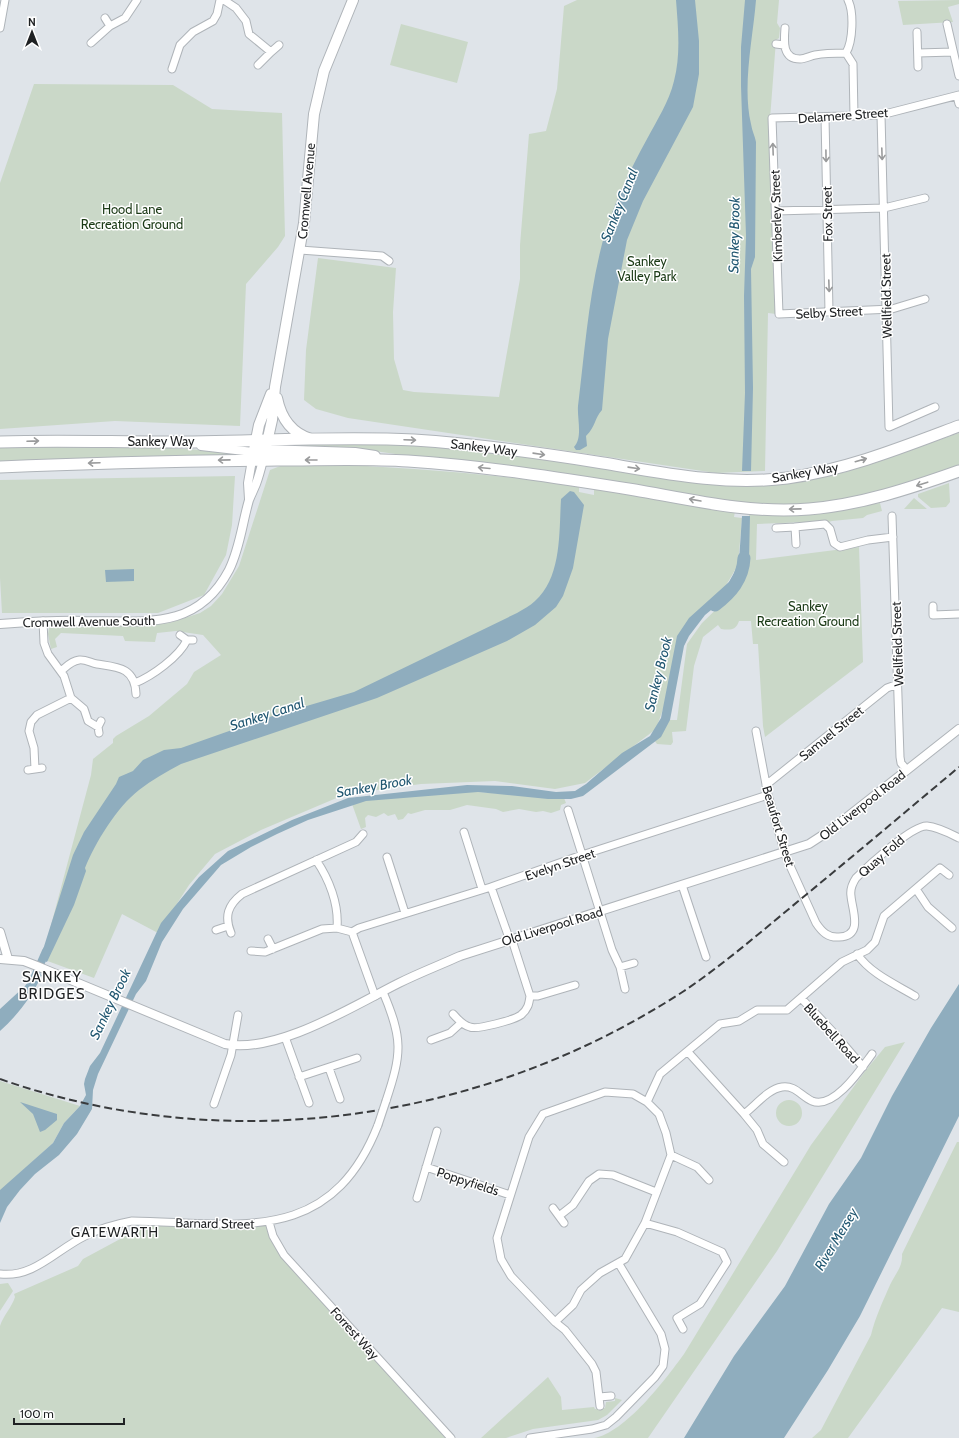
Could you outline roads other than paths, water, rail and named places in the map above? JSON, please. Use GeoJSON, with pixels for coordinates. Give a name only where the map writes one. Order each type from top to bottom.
{"type":"FeatureCollection","features":[{"type":"Feature","properties":{"kind":"highway","name":"Sankey Way"},"geometry":{"type":"LineString","coordinates":[[260,453],[317,440],[371,439],[449,443],[518,451],[694,476],[758,480],[820,472],[874,456],[959,426]]}},
{"type":"Feature","properties":{"kind":"highway","name":"Sankey Way"},"geometry":{"type":"LineString","coordinates":[[0,442],[66,440],[166,442],[256,440],[260,453]]}},
{"type":"Feature","properties":{"kind":"highway","name":"Sankey Way"},"geometry":{"type":"LineString","coordinates":[[0,467],[260,453],[406,461],[496,469],[711,503],[754,509],[776,510],[810,509],[859,501],[924,483],[959,471]]}},
{"type":"Feature","properties":{"kind":"main road","name":"Cromwell Avenue"},"geometry":{"type":"LineString","coordinates":[[260,453],[275,387],[305,219],[312,122],[317,97],[328,62],[353,0]]}},
{"type":"Feature","properties":{"kind":"main road","name":"Cromwell Avenue"},"geometry":{"type":"LineString","coordinates":[[256,440],[261,420],[275,387]]}},
{"type":"Feature","properties":{"kind":"main road"},"geometry":{"type":"LineString","coordinates":[[275,387],[279,410],[285,420],[300,434],[317,440]]}},
{"type":"Feature","properties":{"kind":"street"},"geometry":{"type":"LineString","coordinates":[[0,28],[5,0]]}},
{"type":"Feature","properties":{"kind":"street"},"geometry":{"type":"LineString","coordinates":[[91,43],[110,26],[125,18],[138,0]]}},
{"type":"Feature","properties":{"kind":"street"},"geometry":{"type":"LineString","coordinates":[[172,69],[180,45],[193,32],[213,21],[217,14],[220,0]]}},
{"type":"Feature","properties":{"kind":"street"},"geometry":{"type":"LineString","coordinates":[[224,0],[236,8],[246,21],[249,34],[270,52]]}},
{"type":"Feature","properties":{"kind":"street"},"geometry":{"type":"LineString","coordinates":[[846,53],[852,38],[851,9],[848,0]]}},
{"type":"Feature","properties":{"kind":"street"},"geometry":{"type":"LineString","coordinates":[[104,18],[110,26]]}},
{"type":"Feature","properties":{"kind":"street"},"geometry":{"type":"LineString","coordinates":[[947,24],[959,76]]}},
{"type":"Feature","properties":{"kind":"street"},"geometry":{"type":"LineString","coordinates":[[785,28],[784,45],[786,52],[790,56],[800,59],[820,54],[846,53]]}},
{"type":"Feature","properties":{"kind":"street"},"geometry":{"type":"LineString","coordinates":[[917,32],[918,67]]}},
{"type":"Feature","properties":{"kind":"street"},"geometry":{"type":"LineString","coordinates":[[776,44],[784,45]]}},
{"type":"Feature","properties":{"kind":"street"},"geometry":{"type":"LineString","coordinates":[[258,65],[279,45]]}},
{"type":"Feature","properties":{"kind":"street"},"geometry":{"type":"LineString","coordinates":[[918,53],[953,52]]}},
{"type":"Feature","properties":{"kind":"street"},"geometry":{"type":"LineString","coordinates":[[846,53],[853,64],[854,116]]}},
{"type":"Feature","properties":{"kind":"street"},"geometry":{"type":"LineString","coordinates":[[958,95],[959,104]]}},
{"type":"Feature","properties":{"kind":"street","name":"Delamere Street"},"geometry":{"type":"LineString","coordinates":[[772,118],[881,115],[958,95]]}},
{"type":"Feature","properties":{"kind":"street","name":"Wellfield Street"},"geometry":{"type":"LineString","coordinates":[[881,115],[889,427],[935,407]]}},
{"type":"Feature","properties":{"kind":"street","name":"Fox Street"},"geometry":{"type":"LineString","coordinates":[[825,117],[829,312]]}},
{"type":"Feature","properties":{"kind":"street","name":"Kimberley Street"},"geometry":{"type":"LineString","coordinates":[[772,118],[779,314]]}},
{"type":"Feature","properties":{"kind":"street"},"geometry":{"type":"LineString","coordinates":[[776,211],[884,208],[924,198]]}},
{"type":"Feature","properties":{"kind":"street"},"geometry":{"type":"LineString","coordinates":[[300,250],[382,256],[389,261]]}},
{"type":"Feature","properties":{"kind":"street","name":"Selby Street"},"geometry":{"type":"LineString","coordinates":[[779,314],[886,309],[925,299]]}},
{"type":"Feature","properties":{"kind":"street"},"geometry":{"type":"LineString","coordinates":[[166,442],[260,453]]}},
{"type":"Feature","properties":{"kind":"street","name":"Cromwell Avenue South"},"geometry":{"type":"LineString","coordinates":[[0,624],[43,621],[146,621],[172,617],[195,608],[214,592],[229,569],[242,534],[249,499],[256,485],[260,453]]}},
{"type":"Feature","properties":{"kind":"street","name":"Wellfield Street"},"geometry":{"type":"LineString","coordinates":[[892,516],[901,760],[907,770]]}},
{"type":"Feature","properties":{"kind":"street"},"geometry":{"type":"LineString","coordinates":[[776,528],[825,524],[830,529],[834,543],[840,547],[868,540],[893,537]]}},
{"type":"Feature","properties":{"kind":"street"},"geometry":{"type":"LineString","coordinates":[[795,527],[796,544]]}},
{"type":"Feature","properties":{"kind":"street"},"geometry":{"type":"LineString","coordinates":[[933,606],[933,615],[959,614]]}},
{"type":"Feature","properties":{"kind":"street"},"geometry":{"type":"LineString","coordinates":[[43,621],[45,648],[66,680],[71,698],[84,709],[88,721],[100,727]]}},
{"type":"Feature","properties":{"kind":"street"},"geometry":{"type":"LineString","coordinates":[[135,683],[148,678],[180,651],[190,640],[180,635]]}},
{"type":"Feature","properties":{"kind":"street"},"geometry":{"type":"LineString","coordinates":[[60,671],[74,661],[83,660],[119,667],[129,674],[135,683],[136,694]]}},
{"type":"Feature","properties":{"kind":"street","name":"Samuel Street"},"geometry":{"type":"LineString","coordinates":[[766,785],[887,688],[898,684]]}},
{"type":"Feature","properties":{"kind":"street"},"geometry":{"type":"LineString","coordinates":[[35,769],[34,748],[29,731],[31,722],[36,715],[71,698]]}},
{"type":"Feature","properties":{"kind":"street","name":"Old Liverpool Road"},"geometry":{"type":"LineString","coordinates":[[4,959],[24,961],[41,967],[207,1037],[232,1045],[266,1042],[285,1037],[316,1025],[460,956],[785,852],[817,840],[959,730]]}},
{"type":"Feature","properties":{"kind":"street","name":"Beaufort Street"},"geometry":{"type":"LineString","coordinates":[[756,731],[768,795],[785,852],[816,923],[822,932],[829,936]]}},
{"type":"Feature","properties":{"kind":"street","name":"Evelyn Street"},"geometry":{"type":"LineString","coordinates":[[352,932],[359,928],[491,887],[582,855],[768,795]]}},
{"type":"Feature","properties":{"kind":"street"},"geometry":{"type":"LineString","coordinates":[[568,810],[612,950],[620,967],[625,988]]}},
{"type":"Feature","properties":{"kind":"street","name":"Quay Fold"},"geometry":{"type":"LineString","coordinates":[[829,936],[842,937],[852,931],[856,920],[851,889],[856,878],[911,831],[926,826],[938,828],[959,838]]}},
{"type":"Feature","properties":{"kind":"street"},"geometry":{"type":"LineString","coordinates":[[464,832],[482,889]]}},
{"type":"Feature","properties":{"kind":"street"},"geometry":{"type":"LineString","coordinates":[[231,933],[226,918],[229,908],[234,900],[242,894],[356,842],[363,834]]}},
{"type":"Feature","properties":{"kind":"street"},"geometry":{"type":"LineString","coordinates":[[387,856],[405,913]]}},
{"type":"Feature","properties":{"kind":"street"},"geometry":{"type":"LineString","coordinates":[[316,860],[326,876],[338,911],[337,928]]}},
{"type":"Feature","properties":{"kind":"street"},"geometry":{"type":"LineString","coordinates":[[647,1102],[660,1074],[720,1024],[739,1021],[757,1010],[787,1010],[842,962],[867,950],[875,942],[884,916],[940,868],[949,875]]}},
{"type":"Feature","properties":{"kind":"street"},"geometry":{"type":"LineString","coordinates":[[682,885],[706,958]]}},
{"type":"Feature","properties":{"kind":"street"},"geometry":{"type":"LineString","coordinates":[[453,1014],[461,1023],[471,1028],[488,1026],[520,1016],[529,1006],[530,996],[513,943],[510,939],[491,887]]}},
{"type":"Feature","properties":{"kind":"street"},"geometry":{"type":"LineString","coordinates":[[916,889],[928,907],[952,928]]}},
{"type":"Feature","properties":{"kind":"street"},"geometry":{"type":"LineString","coordinates":[[216,930],[228,926]]}},
{"type":"Feature","properties":{"kind":"street"},"geometry":{"type":"LineString","coordinates":[[251,951],[265,952],[314,931],[337,928],[352,932],[375,996]]}},
{"type":"Feature","properties":{"kind":"street"},"geometry":{"type":"LineString","coordinates":[[0,932],[4,959]]}},
{"type":"Feature","properties":{"kind":"street"},"geometry":{"type":"LineString","coordinates":[[268,939],[273,948]]}},
{"type":"Feature","properties":{"kind":"street"},"geometry":{"type":"LineString","coordinates":[[694,947],[702,944]]}},
{"type":"Feature","properties":{"kind":"street"},"geometry":{"type":"LineString","coordinates":[[857,954],[864,964],[874,972],[915,996]]}},
{"type":"Feature","properties":{"kind":"street"},"geometry":{"type":"LineString","coordinates":[[620,967],[634,963]]}},
{"type":"Feature","properties":{"kind":"street"},"geometry":{"type":"LineString","coordinates":[[530,996],[538,996],[575,985]]}},
{"type":"Feature","properties":{"kind":"street","name":"Barnard Street"},"geometry":{"type":"LineString","coordinates":[[0,1274],[24,1273],[84,1236],[132,1221],[240,1225],[270,1222],[301,1212],[329,1196],[341,1186],[364,1157],[378,1126],[397,1069],[399,1044],[394,1020],[383,992]]}},
{"type":"Feature","properties":{"kind":"street","name":"Bluebell Road"},"geometry":{"type":"LineString","coordinates":[[802,998],[863,1067]]}},
{"type":"Feature","properties":{"kind":"street"},"geometry":{"type":"LineString","coordinates":[[214,1104],[231,1055],[238,1015]]}},
{"type":"Feature","properties":{"kind":"street"},"geometry":{"type":"LineString","coordinates":[[431,1040],[450,1033],[461,1023]]}},
{"type":"Feature","properties":{"kind":"street"},"geometry":{"type":"LineString","coordinates":[[285,1037],[309,1103]]}},
{"type":"Feature","properties":{"kind":"street"},"geometry":{"type":"LineString","coordinates":[[688,1052],[744,1114],[757,1130],[764,1144],[784,1162]]}},
{"type":"Feature","properties":{"kind":"street"},"geometry":{"type":"LineString","coordinates":[[744,1114],[774,1089],[782,1087],[793,1088],[812,1101],[823,1102],[836,1096],[863,1067],[872,1054]]}},
{"type":"Feature","properties":{"kind":"street"},"geometry":{"type":"LineString","coordinates":[[300,1077],[357,1058]]}},
{"type":"Feature","properties":{"kind":"street"},"geometry":{"type":"LineString","coordinates":[[329,1068],[340,1099]]}},
{"type":"Feature","properties":{"kind":"street"},"geometry":{"type":"LineString","coordinates":[[555,1322],[573,1305],[581,1290],[600,1273],[619,1264],[625,1259],[645,1223],[671,1155],[666,1133],[659,1114],[647,1102],[633,1094],[605,1092],[543,1114],[529,1137],[497,1238],[501,1259],[510,1276],[555,1322],[573,1339],[592,1364],[596,1372],[600,1406]]}},
{"type":"Feature","properties":{"kind":"street","name":"Poppyfields"},"geometry":{"type":"LineString","coordinates":[[417,1198],[437,1131]]}},
{"type":"Feature","properties":{"kind":"street"},"geometry":{"type":"LineString","coordinates":[[671,1155],[697,1167],[709,1180]]}},
{"type":"Feature","properties":{"kind":"street","name":"Poppyfields"},"geometry":{"type":"LineString","coordinates":[[426,1167],[510,1195]]}},
{"type":"Feature","properties":{"kind":"street"},"geometry":{"type":"LineString","coordinates":[[559,1216],[573,1205],[589,1181],[599,1174],[613,1175],[656,1192]]}},
{"type":"Feature","properties":{"kind":"street"},"geometry":{"type":"LineString","coordinates":[[553,1208],[564,1223]]}},
{"type":"Feature","properties":{"kind":"street","name":"Forrest Way"},"geometry":{"type":"LineString","coordinates":[[270,1222],[273,1236],[284,1255],[451,1438]]}},
{"type":"Feature","properties":{"kind":"street"},"geometry":{"type":"LineString","coordinates":[[645,1223],[678,1232],[722,1252],[727,1262],[700,1304],[677,1318],[683,1328]]}},
{"type":"Feature","properties":{"kind":"street"},"geometry":{"type":"LineString","coordinates":[[530,1438],[592,1429],[609,1423],[655,1377],[662,1366],[665,1348],[661,1334],[619,1264]]}},
{"type":"Feature","properties":{"kind":"street"},"geometry":{"type":"LineString","coordinates":[[599,1397],[611,1396]]}},
{"type":"Feature","properties":{"kind":"water"},"geometry":{"type":"Polygon","coordinates":[[[676,0],[695,0],[699,41],[699,74],[693,107],[643,201],[627,240],[608,339],[602,410],[592,429],[586,436],[587,446],[580,450],[576,450],[574,447],[577,443],[579,433],[578,406],[585,341],[595,276],[605,233],[618,197],[672,89],[678,61],[676,0]]]}},
{"type":"Feature","properties":{"kind":"water","name":"Sankey Brook"},"geometry":{"type":"Polygon","coordinates":[[[745,0],[756,0],[748,78],[749,109],[756,142],[755,257],[751,269],[753,388],[751,471],[742,471],[745,393],[744,296],[746,236],[741,47],[745,0]]]}},
{"type":"Feature","properties":{"kind":"water"},"geometry":{"type":"Polygon","coordinates":[[[570,491],[574,492],[584,505],[573,568],[563,596],[556,607],[535,625],[507,641],[377,698],[181,764],[149,783],[131,797],[123,806],[101,837],[89,858],[74,905],[47,962],[40,959],[73,855],[84,832],[116,784],[119,777],[133,771],[143,760],[164,750],[181,748],[266,718],[354,692],[529,606],[544,591],[555,567],[559,539],[561,499],[570,491]]]}},
{"type":"Feature","properties":{"kind":"water","name":"Sankey Brook"},"geometry":{"type":"Polygon","coordinates":[[[742,516],[750,516],[749,560],[727,597],[705,615],[689,636],[684,646],[670,720],[661,737],[583,796],[571,799],[548,799],[478,792],[366,801],[308,820],[251,847],[221,865],[183,909],[162,942],[146,981],[136,994],[98,1074],[93,1090],[92,1109],[77,1134],[59,1155],[35,1174],[20,1190],[7,1207],[0,1223],[0,1190],[53,1143],[64,1123],[80,1106],[86,1095],[84,1084],[90,1066],[100,1053],[161,923],[199,877],[228,851],[292,820],[348,798],[467,785],[512,786],[556,792],[575,791],[586,784],[622,753],[650,736],[661,718],[677,636],[689,618],[729,582],[734,573],[739,561],[742,516]]]}},
{"type":"Feature","properties":{"kind":"water"},"geometry":{"type":"Polygon","coordinates":[[[134,569],[134,581],[106,582],[105,570],[134,569]]]}},
{"type":"Feature","properties":{"kind":"water"},"geometry":{"type":"Polygon","coordinates":[[[35,972],[42,975],[34,990],[19,1012],[0,1031],[0,1009],[25,986],[35,972]]]}},
{"type":"Feature","properties":{"kind":"water","name":"River Mersey"},"geometry":{"type":"Polygon","coordinates":[[[959,984],[959,1116],[860,1316],[828,1370],[784,1438],[684,1438],[734,1356],[785,1286],[829,1204],[861,1158],[892,1096],[931,1028],[959,984]]]}},
{"type":"Feature","properties":{"kind":"water"},"geometry":{"type":"Polygon","coordinates":[[[20,1102],[57,1114],[57,1120],[45,1130],[40,1132],[33,1114],[20,1102]]]}},
{"type":"Feature","properties":{"kind":"waterway","name":"Sankey Brook"},"geometry":{"type":"LineString","coordinates":[[715,605],[726,596],[739,579],[744,558]]}},
{"type":"Feature","properties":{"kind":"waterway","name":"Sankey Canal"},"geometry":{"type":"LineString","coordinates":[[32,983],[46,951]]}},
{"type":"Feature","properties":{"kind":"railway"},"geometry":{"type":"LineString","coordinates":[[0,1079],[87,1104],[175,1117],[264,1121],[352,1114],[439,1098],[524,1071],[606,1036],[684,991],[751,940],[959,767]]}},
{"type":"Feature","properties":{"kind":"district","name":"SANKEY BRIDGES"},"geometry":{"type":"Point","coordinates":[52,986]}},
{"type":"Feature","properties":{"kind":"district","name":"GATEWARTH"},"geometry":{"type":"Point","coordinates":[115,1232]}},
{"type":"Feature","properties":{"kind":"park label","name":"Hood Lane Recreation Ground"},"geometry":{"type":"Point","coordinates":[132,216]}},
{"type":"Feature","properties":{"kind":"park label","name":"Sankey Valley Park"},"geometry":{"type":"Point","coordinates":[647,268]}},
{"type":"Feature","properties":{"kind":"park label","name":"Sankey Recreation Ground"},"geometry":{"type":"Point","coordinates":[808,614]}}]}
